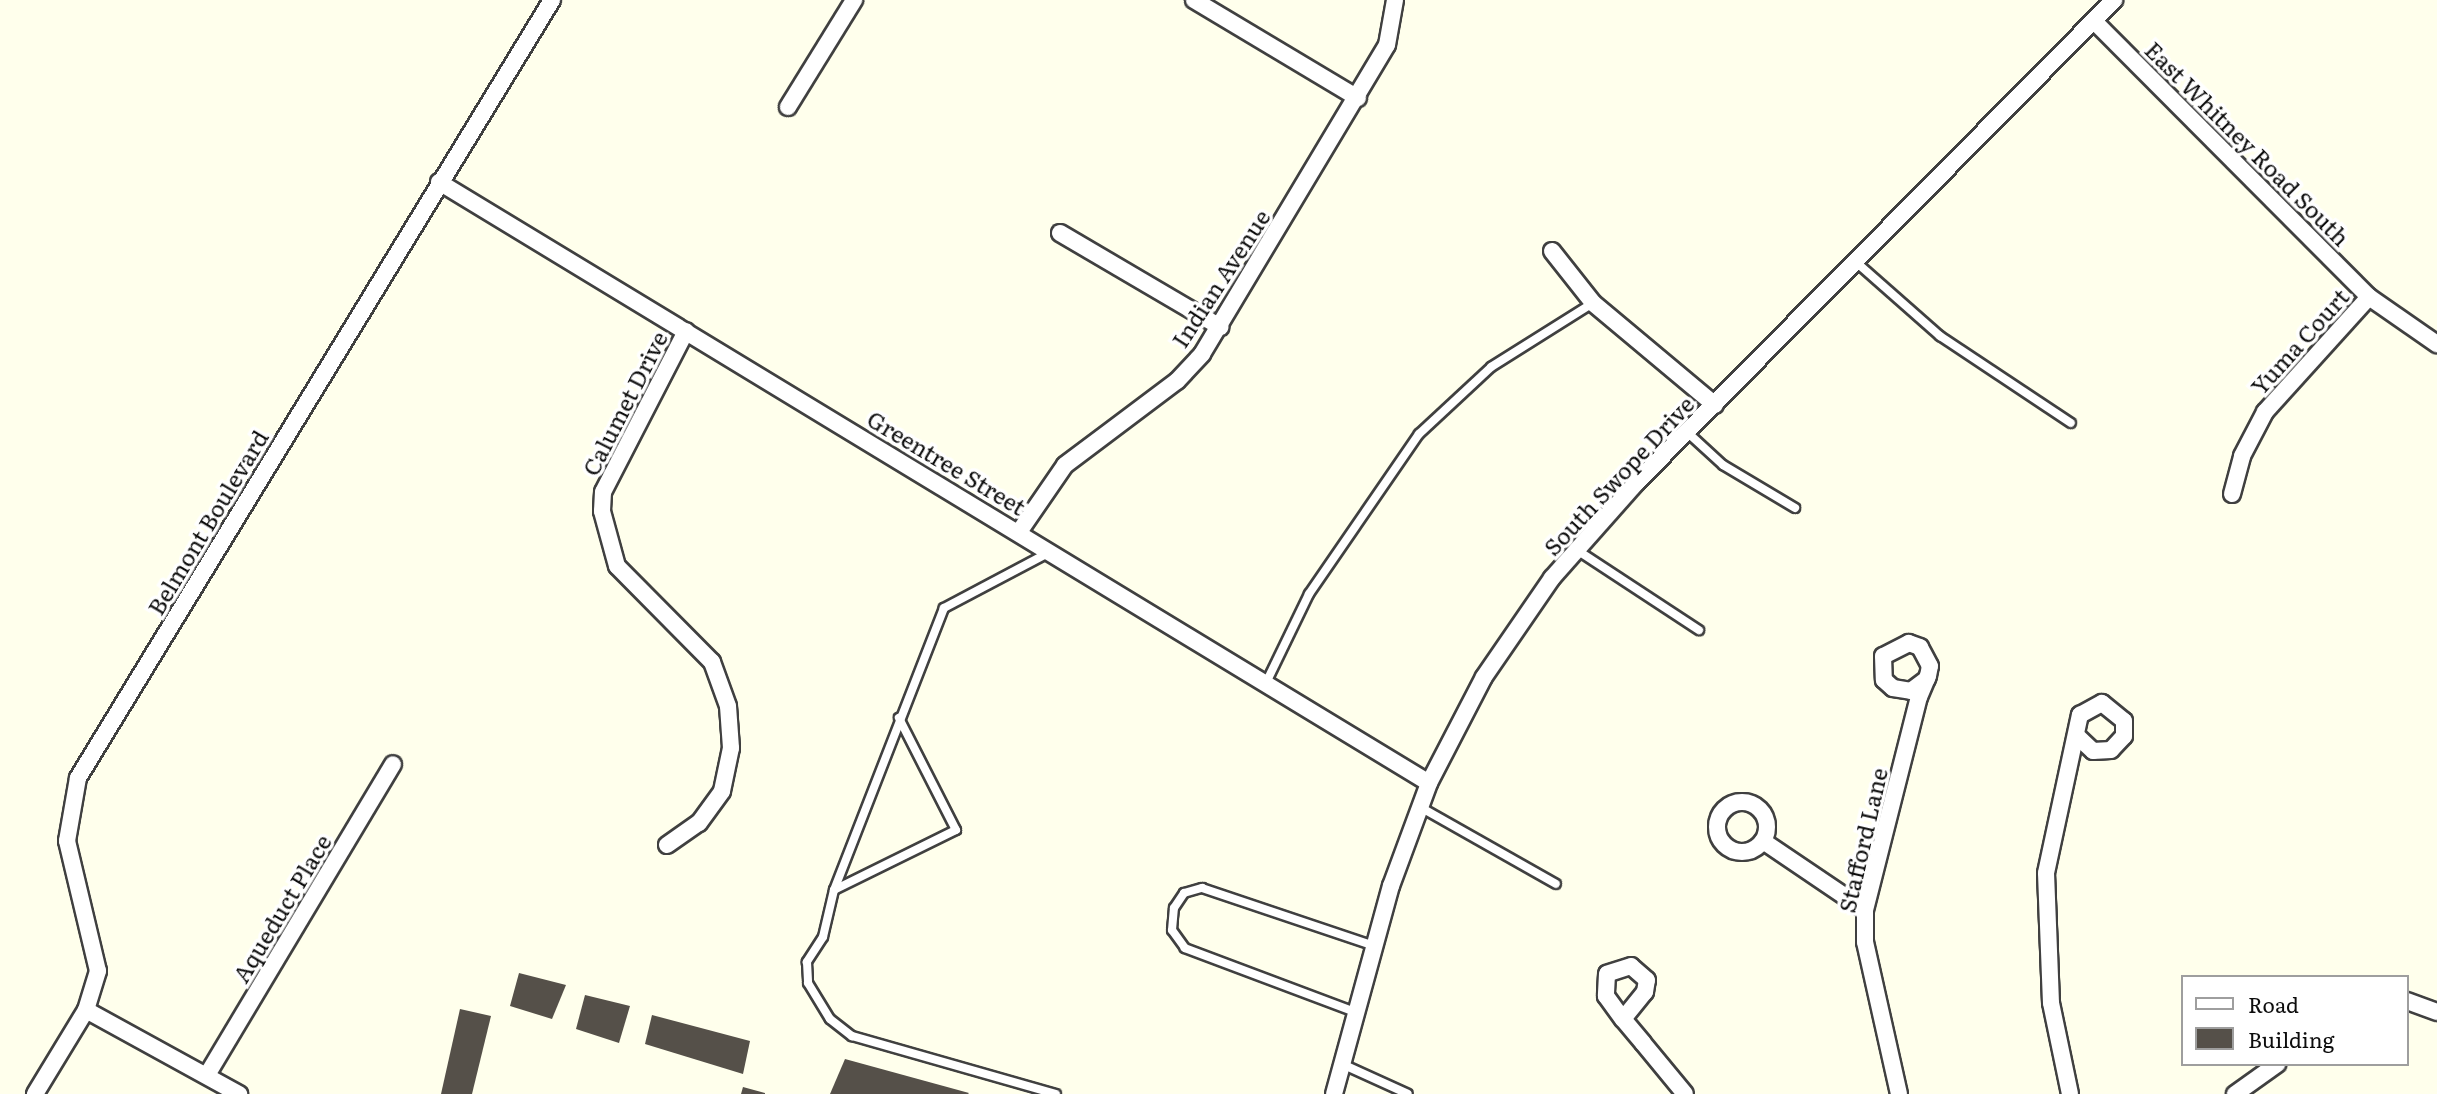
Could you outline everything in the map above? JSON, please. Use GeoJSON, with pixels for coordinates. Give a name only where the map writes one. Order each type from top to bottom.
{"type":"FeatureCollection","features":[{"type":"Feature","properties":{"kind":"street","name":"Belmont Boulevard"},"geometry":{"type":"LineString","coordinates":[[34,1094],[86,1010],[99,971],[67,841],[78,778],[552,0]]}},
{"type":"Feature","properties":{"kind":"street"},"geometry":{"type":"LineString","coordinates":[[788,107],[854,0]]}},
{"type":"Feature","properties":{"kind":"street"},"geometry":{"type":"LineString","coordinates":[[1194,0],[1358,98]]}},
{"type":"Feature","properties":{"kind":"street","name":"Indian Avenue"},"geometry":{"type":"LineString","coordinates":[[1019,532],[1065,466],[1177,382],[1220,327],[1387,46],[1395,0]]}},
{"type":"Feature","properties":{"kind":"street","name":"South Swope Drive"},"geometry":{"type":"LineString","coordinates":[[1334,1094],[1374,946],[1420,807],[1429,783],[1484,677],[1577,550],[1687,432],[1857,263],[2114,0]]}},
{"type":"Feature","properties":{"kind":"street","name":"East Whitney Road South"},"geometry":{"type":"LineString","coordinates":[[2094,21],[2369,297],[2437,344]]}},
{"type":"Feature","properties":{"kind":"street","name":"Greentree Street"},"geometry":{"type":"LineString","coordinates":[[439,182],[1429,783]]}},
{"type":"Feature","properties":{"kind":"street"},"geometry":{"type":"LineString","coordinates":[[1060,233],[1220,327]]}},
{"type":"Feature","properties":{"kind":"street"},"geometry":{"type":"LineString","coordinates":[[1552,251],[1593,303],[1715,405]]}},
{"type":"Feature","properties":{"kind":"street","name":"Yuma Court"},"geometry":{"type":"LineString","coordinates":[[2232,494],[2242,456],[2264,412],[2369,297]]}},
{"type":"Feature","properties":{"kind":"street","name":"Calumet Drive"},"geometry":{"type":"LineString","coordinates":[[667,845],[699,823],[722,791],[731,748],[728,706],[712,662],[617,566],[602,511],[603,492],[686,331]]}},
{"type":"Feature","properties":{"kind":"street","name":"Stafford Lane"},"geometry":{"type":"LineString","coordinates":[[1899,1094],[1865,942],[1866,910],[1927,679]]}},
{"type":"Feature","properties":{"kind":"street"},"geometry":{"type":"LineString","coordinates":[[2070,1094],[2051,1003],[2046,873],[2078,737]]}},
{"type":"Feature","properties":{"kind":"street","name":"Aqueduct Place"},"geometry":{"type":"LineString","coordinates":[[206,1075],[393,764]]}},
{"type":"Feature","properties":{"kind":"street"},"geometry":{"type":"LineString","coordinates":[[1763,841],[1866,910]]}},
{"type":"Feature","properties":{"kind":"street"},"geometry":{"type":"LineString","coordinates":[[2409,1002],[2437,1012]]}},
{"type":"Feature","properties":{"kind":"street"},"geometry":{"type":"LineString","coordinates":[[86,1010],[239,1094]]}},
{"type":"Feature","properties":{"kind":"street"},"geometry":{"type":"LineString","coordinates":[[1623,1019],[1685,1094]]}},
{"type":"Feature","properties":{"kind":"street"},"geometry":{"type":"LineString","coordinates":[[2235,1094],[2274,1066]]}},
{"type":"Feature","properties":{"kind":"lane"},"geometry":{"type":"LineString","coordinates":[[1857,263],[1940,336],[2071,423]]}},
{"type":"Feature","properties":{"kind":"lane"},"geometry":{"type":"LineString","coordinates":[[1265,685],[1309,594],[1419,434],[1491,367],[1593,303]]}},
{"type":"Feature","properties":{"kind":"lane"},"geometry":{"type":"LineString","coordinates":[[1687,432],[1723,465],[1795,508]]}},
{"type":"Feature","properties":{"kind":"lane"},"geometry":{"type":"LineString","coordinates":[[1577,550],[1699,630]]}},
{"type":"Feature","properties":{"kind":"lane"},"geometry":{"type":"LineString","coordinates":[[1051,552],[944,608],[834,890],[823,937],[807,962],[808,983],[830,1019],[852,1036],[1056,1094]]}},
{"type":"Feature","properties":{"kind":"lane"},"geometry":{"type":"LineString","coordinates":[[834,890],[956,830],[899,718]]}},
{"type":"Feature","properties":{"kind":"lane"},"geometry":{"type":"LineString","coordinates":[[1420,807],[1556,884]]}},
{"type":"Feature","properties":{"kind":"lane"},"geometry":{"type":"LineString","coordinates":[[1355,1012],[1185,948],[1172,930],[1174,908],[1184,893],[1202,888],[1374,946]]}},
{"type":"Feature","properties":{"kind":"lane"},"geometry":{"type":"LineString","coordinates":[[1342,1064],[1408,1094]]}},
{"type":"Feature","properties":{"kind":"building"},"geometry":{"type":"Polygon","coordinates":[[[519,973],[566,985],[552,1019],[510,1006],[519,973]]]}},
{"type":"Feature","properties":{"kind":"building"},"geometry":{"type":"Polygon","coordinates":[[[585,995],[630,1006],[619,1043],[576,1029],[585,995]]]}},
{"type":"Feature","properties":{"kind":"building"},"geometry":{"type":"Polygon","coordinates":[[[460,1009],[491,1016],[472,1094],[441,1094],[460,1009]]]}},
{"type":"Feature","properties":{"kind":"building"},"geometry":{"type":"Polygon","coordinates":[[[652,1015],[750,1041],[743,1074],[645,1044],[652,1015]]]}},
{"type":"Feature","properties":{"kind":"building"},"geometry":{"type":"Polygon","coordinates":[[[845,1059],[969,1093],[830,1094],[845,1059]]]}},
{"type":"Feature","properties":{"kind":"building"},"geometry":{"type":"Polygon","coordinates":[[[743,1087],[765,1093],[765,1094],[741,1094],[743,1087]]]}}]}
